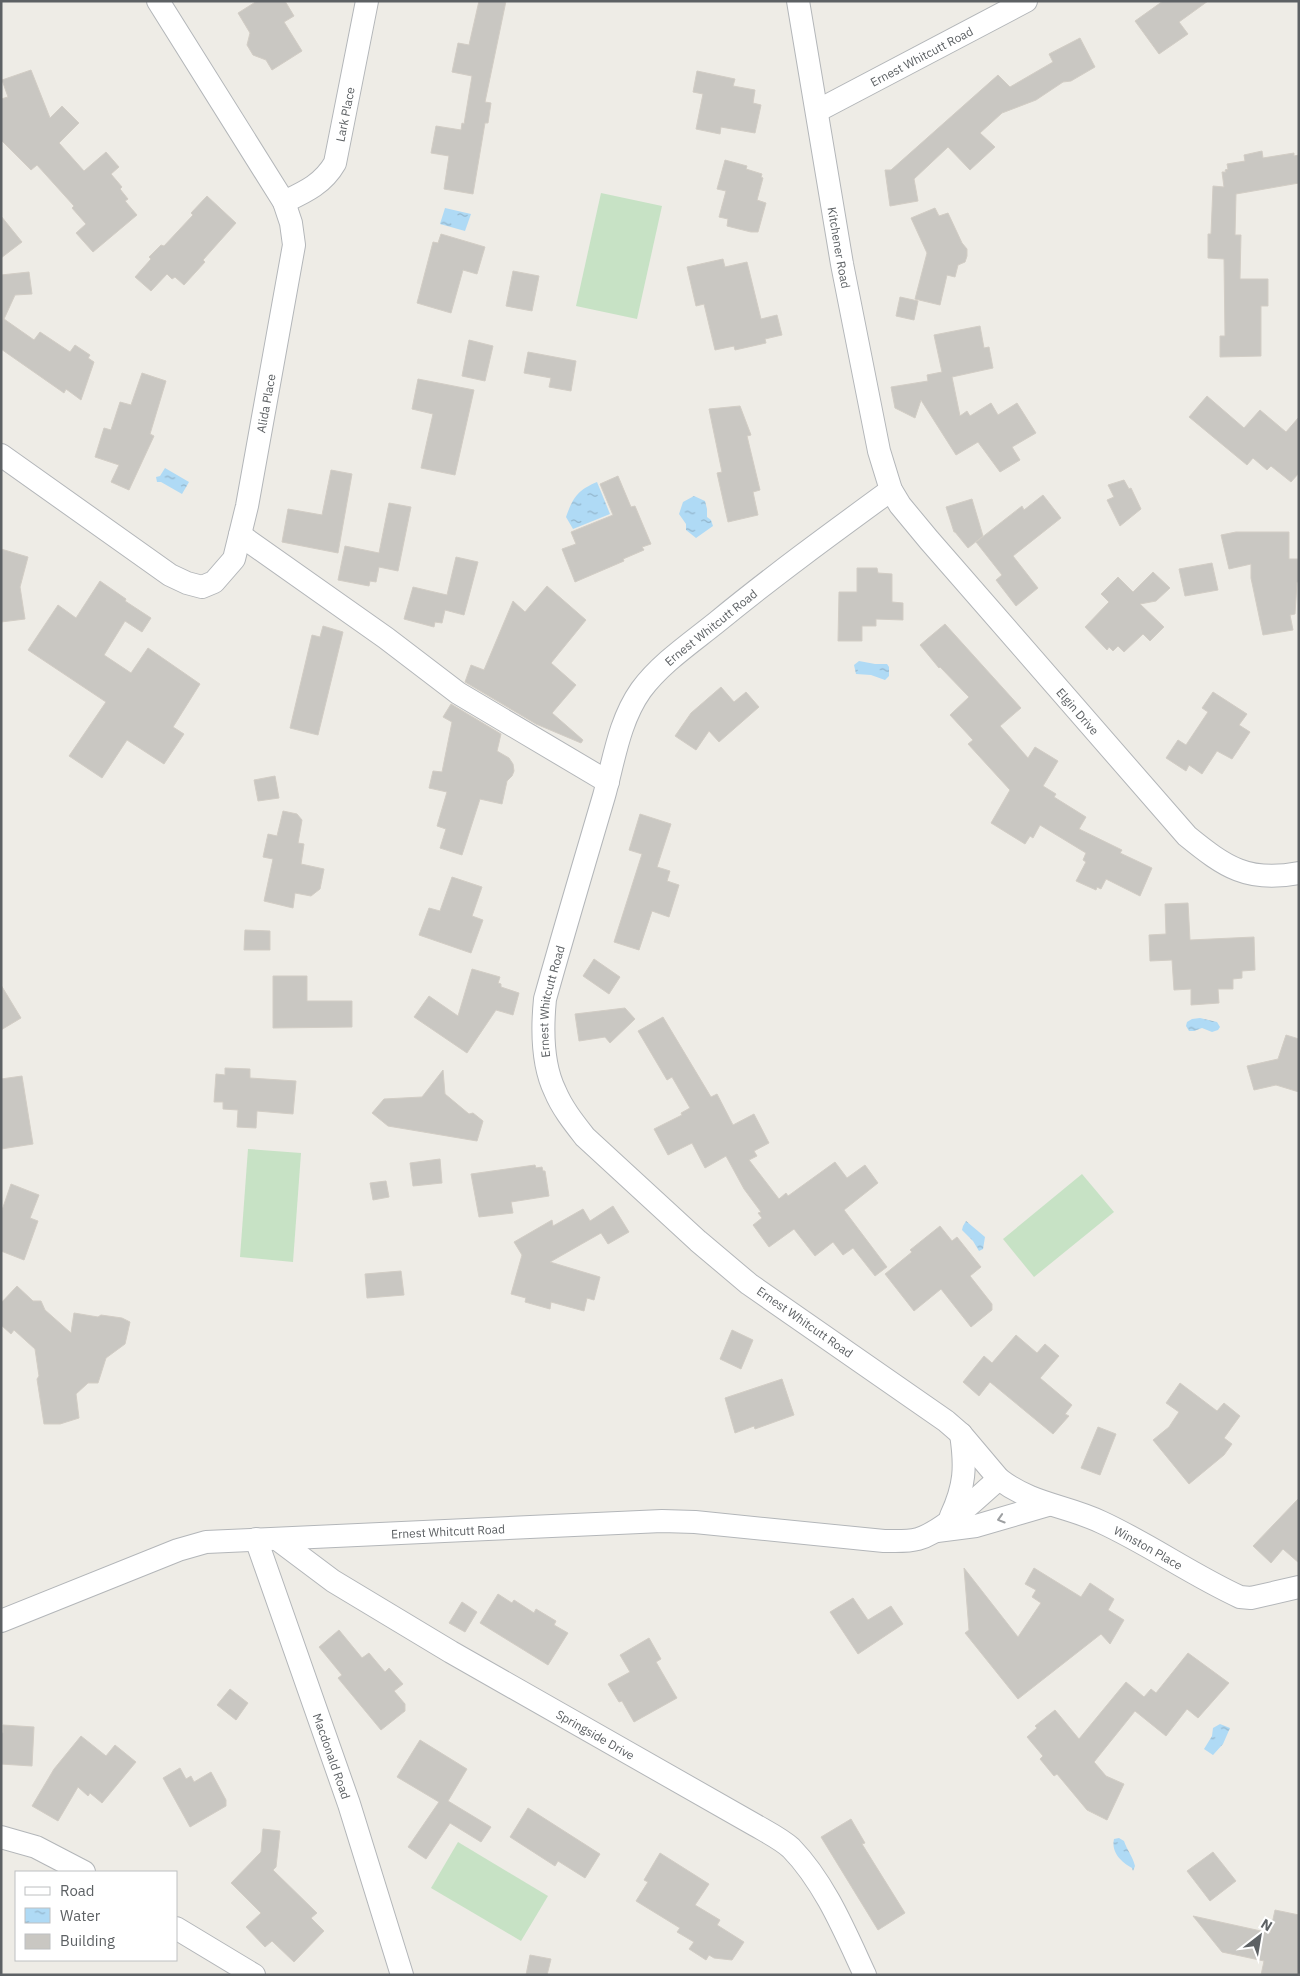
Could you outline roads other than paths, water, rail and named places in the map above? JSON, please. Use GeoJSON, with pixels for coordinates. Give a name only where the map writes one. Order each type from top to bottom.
{"type":"FeatureCollection","features":[{"type":"Feature","properties":{"kind":"street","name":"Alida Place"},"geometry":{"type":"LineString","coordinates":[[1,455],[170,575],[187,583],[202,587],[214,582],[234,559],[294,245],[291,223],[284,202],[158,1]]}},
{"type":"Feature","properties":{"kind":"street","name":"Lark Place"},"geometry":{"type":"LineString","coordinates":[[284,202],[322,181],[335,163],[367,1]]}},
{"type":"Feature","properties":{"kind":"street","name":"Kitchener Road"},"geometry":{"type":"LineString","coordinates":[[798,1],[842,264],[879,451],[891,490]]}},
{"type":"Feature","properties":{"kind":"street","name":"Ernest Whitcutt Road"},"geometry":{"type":"LineString","coordinates":[[817,111],[1026,1]]}},
{"type":"Feature","properties":{"kind":"street","name":"Ernest Whitcutt Road"},"geometry":{"type":"LineString","coordinates":[[1,1621],[178,1550],[206,1542],[662,1521],[695,1522],[884,1541],[919,1539],[943,1526],[999,1479],[961,1434],[946,1421],[749,1284],[698,1242],[585,1137],[554,1091],[548,1071],[542,1028],[545,999],[608,782],[619,736],[629,710],[642,690],[660,669],[769,580],[891,490]]}},
{"type":"Feature","properties":{"kind":"street","name":"Elgin Drive"},"geometry":{"type":"LineString","coordinates":[[891,490],[900,505],[929,540],[1187,836],[1211,856],[1247,874],[1268,876],[1299,873]]}},
{"type":"Feature","properties":{"kind":"street"},"geometry":{"type":"LineString","coordinates":[[240,535],[393,642],[458,693],[608,782]]}},
{"type":"Feature","properties":{"kind":"street"},"geometry":{"type":"LineString","coordinates":[[943,1526],[963,1487],[965,1463],[961,1434]]}},
{"type":"Feature","properties":{"kind":"street","name":"Winston Place"},"geometry":{"type":"LineString","coordinates":[[999,1479],[1012,1489],[1048,1505],[1100,1521],[1240,1597],[1251,1598],[1299,1587]]}},
{"type":"Feature","properties":{"kind":"street","name":"Ernest Whitcutt Road"},"geometry":{"type":"LineString","coordinates":[[943,1526],[976,1526],[1048,1505]]}},
{"type":"Feature","properties":{"kind":"street","name":"Macdonald Road"},"geometry":{"type":"LineString","coordinates":[[266,1539],[402,1975]]}},
{"type":"Feature","properties":{"kind":"street","name":"Springside Drive"},"geometry":{"type":"LineString","coordinates":[[266,1539],[451,1652],[747,1820],[789,1847],[815,1879],[834,1912],[865,1975]]}},
{"type":"Feature","properties":{"kind":"street"},"geometry":{"type":"LineString","coordinates":[[1,1837],[36,1847],[82,1871]]}},
{"type":"Feature","properties":{"kind":"street"},"geometry":{"type":"LineString","coordinates":[[178,1929],[254,1975]]}},
{"type":"Feature","properties":{"kind":"water"},"geometry":{"type":"Polygon","coordinates":[[[445,208],[471,214],[465,231],[440,224],[445,208]]]}},
{"type":"Feature","properties":{"kind":"water"},"geometry":{"type":"Polygon","coordinates":[[[165,468],[189,482],[182,494],[161,482],[157,482],[156,477],[160,476],[165,468]]]}},
{"type":"Feature","properties":{"kind":"water"},"geometry":{"type":"Polygon","coordinates":[[[597,482],[610,514],[573,529],[566,517],[571,504],[581,491],[597,482]]]}},
{"type":"Feature","properties":{"kind":"water"},"geometry":{"type":"Polygon","coordinates":[[[694,496],[705,501],[707,517],[711,520],[713,526],[696,538],[686,530],[686,524],[679,514],[683,502],[694,496]]]}},
{"type":"Feature","properties":{"kind":"water"},"geometry":{"type":"Polygon","coordinates":[[[859,661],[887,664],[889,676],[885,680],[871,675],[856,674],[854,665],[859,661]]]}},
{"type":"Feature","properties":{"kind":"water"},"geometry":{"type":"Polygon","coordinates":[[[1200,1018],[1217,1022],[1220,1027],[1212,1032],[1202,1028],[1189,1031],[1186,1026],[1187,1022],[1200,1018]]]}},
{"type":"Feature","properties":{"kind":"water"},"geometry":{"type":"Polygon","coordinates":[[[966,1221],[985,1237],[983,1249],[979,1251],[973,1241],[962,1230],[966,1221]]]}},
{"type":"Feature","properties":{"kind":"water"},"geometry":{"type":"Polygon","coordinates":[[[1220,1724],[1230,1728],[1223,1744],[1213,1755],[1204,1749],[1212,1736],[1213,1728],[1220,1724]]]}},
{"type":"Feature","properties":{"kind":"water"},"geometry":{"type":"Polygon","coordinates":[[[1119,1838],[1124,1841],[1133,1860],[1135,1866],[1133,1871],[1115,1852],[1114,1839],[1119,1838]]]}}]}
